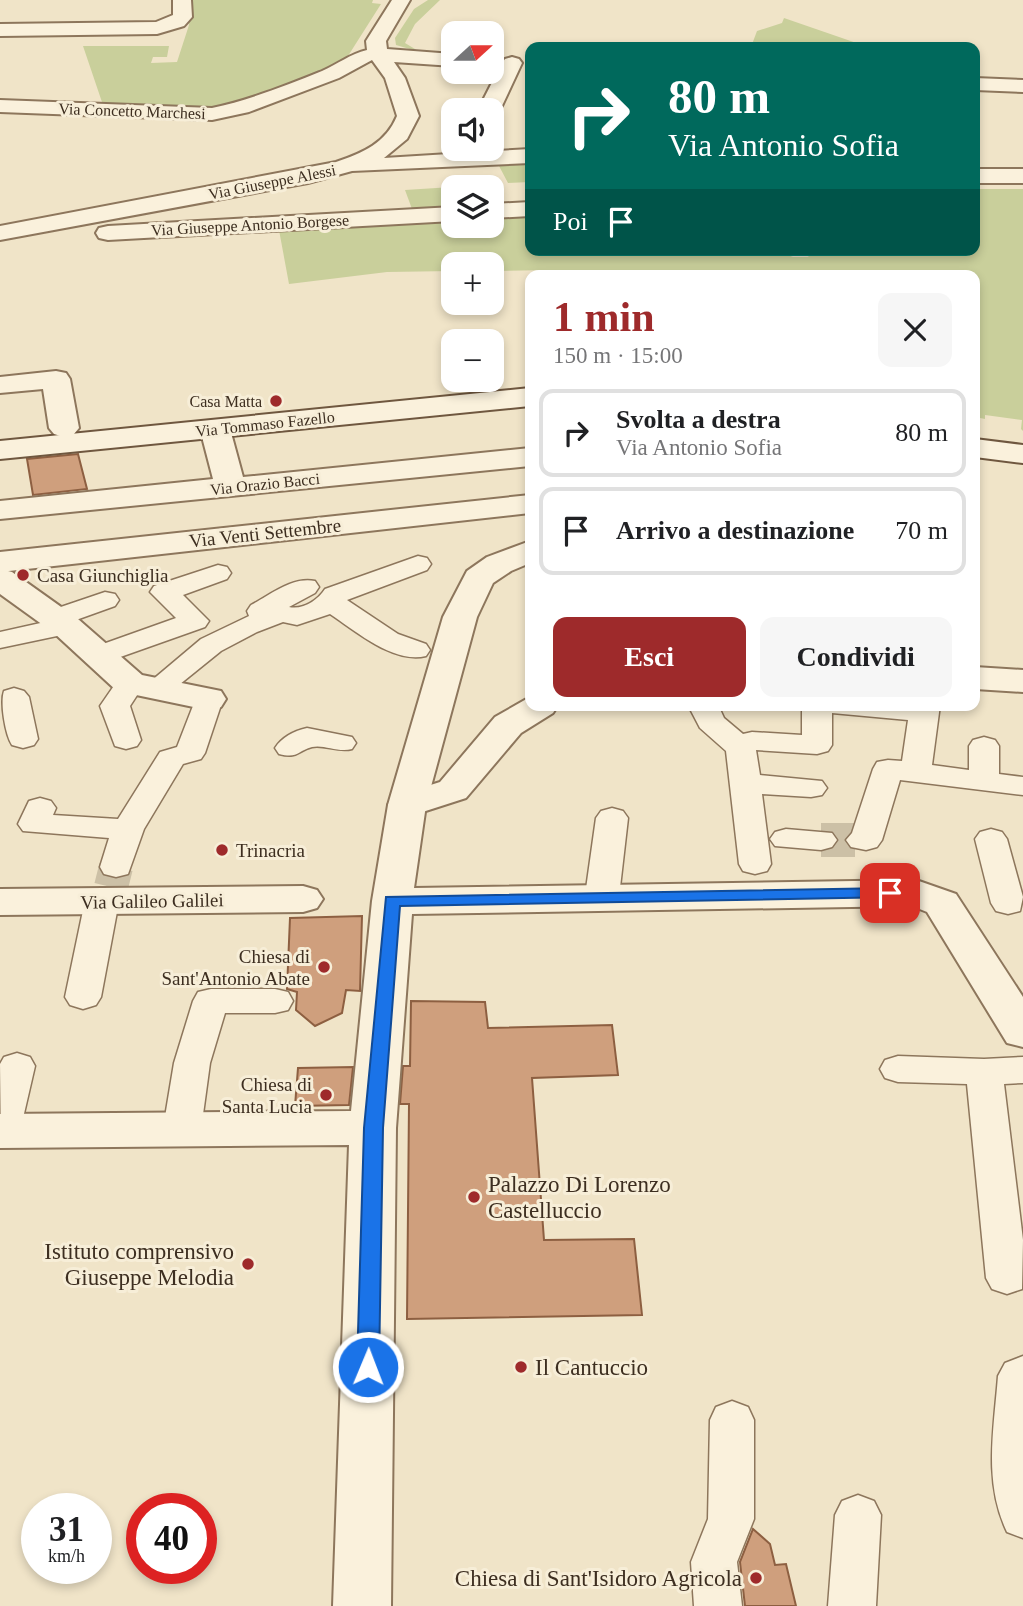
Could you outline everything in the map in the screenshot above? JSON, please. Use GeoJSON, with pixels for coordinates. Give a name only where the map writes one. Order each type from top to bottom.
{"type":"FeatureCollection","features":[{"type":"Feature","properties":{"kind":"street"},"geometry":{"type":"LineString","coordinates":[[0,30],[157,27],[183,18],[182,0]]}},
{"type":"Feature","properties":{"kind":"street"},"geometry":{"type":"LineString","coordinates":[[403,4],[376,41],[377,53],[441,59]]}},
{"type":"Feature","properties":{"kind":"street","name":"Via Concetto Marchesi"},"geometry":{"type":"LineString","coordinates":[[0,106],[222,113],[255,104],[377,53]]}},
{"type":"Feature","properties":{"kind":"street","name":"Via Giuseppe Alessi"},"geometry":{"type":"LineString","coordinates":[[0,233],[308,176],[348,166],[381,149],[399,135],[408,116],[395,78],[377,53]]}},
{"type":"Feature","properties":{"kind":"street"},"geometry":{"type":"LineString","coordinates":[[494,98],[511,63]]}},
{"type":"Feature","properties":{"kind":"street"},"geometry":{"type":"LineString","coordinates":[[980,84],[1023,86]]}},
{"type":"Feature","properties":{"kind":"street"},"geometry":{"type":"LineString","coordinates":[[348,166],[525,156]]}},
{"type":"Feature","properties":{"kind":"street"},"geometry":{"type":"LineString","coordinates":[[980,176],[1023,176]]}},
{"type":"Feature","properties":{"kind":"street"},"geometry":{"type":"LineString","coordinates":[[504,210],[525,209]]}},
{"type":"Feature","properties":{"kind":"street","name":"Via Giuseppe Antonio Borgese"},"geometry":{"type":"LineString","coordinates":[[47,224],[74,232],[102,233],[441,215]]}},
{"type":"Feature","properties":{"kind":"street"},"geometry":{"type":"LineString","coordinates":[[0,385],[57,379],[65,428]]}},
{"type":"Feature","properties":{"kind":"street","name":"Via Tommaso Fazello"},"geometry":{"type":"LineString","coordinates":[[0,450],[525,398]]}},
{"type":"Feature","properties":{"kind":"street"},"geometry":{"type":"LineString","coordinates":[[215,429],[231,488]]}},
{"type":"Feature","properties":{"kind":"street"},"geometry":{"type":"LineString","coordinates":[[980,449],[1023,454]]}},
{"type":"Feature","properties":{"kind":"street","name":"Via Orazio Bacci"},"geometry":{"type":"LineString","coordinates":[[0,510],[525,458]]}},
{"type":"Feature","properties":{"kind":"street","name":"Via Venti Settembre"},"geometry":{"type":"LineString","coordinates":[[0,562],[525,505]]}},
{"type":"Feature","properties":{"kind":"street"},"geometry":{"type":"LineString","coordinates":[[362,1606],[373,1128],[392,901],[407,805],[460,617],[479,578],[499,564],[525,553]]}},
{"type":"Feature","properties":{"kind":"street"},"geometry":{"type":"LineString","coordinates":[[126,740],[115,706],[144,685],[211,645],[264,620],[281,613],[297,617],[332,603],[335,595],[418,564]]}},
{"type":"Feature","properties":{"kind":"street"},"geometry":{"type":"LineString","coordinates":[[99,655],[195,621],[164,592],[218,573]]}},
{"type":"Feature","properties":{"kind":"street"},"geometry":{"type":"LineString","coordinates":[[0,579],[61,622],[99,655],[144,685],[208,699],[190,753],[171,758],[128,829],[83,997]]}},
{"type":"Feature","properties":{"kind":"street"},"geometry":{"type":"LineString","coordinates":[[264,620],[261,611],[305,587]]}},
{"type":"Feature","properties":{"kind":"street"},"geometry":{"type":"LineString","coordinates":[[0,640],[61,622],[105,600]]}},
{"type":"Feature","properties":{"kind":"street"},"geometry":{"type":"LineString","coordinates":[[332,603],[388,640],[416,650]]}},
{"type":"Feature","properties":{"kind":"street"},"geometry":{"type":"LineString","coordinates":[[980,678],[1023,681]]}},
{"type":"Feature","properties":{"kind":"street"},"geometry":{"type":"LineString","coordinates":[[14,698],[23,739]]}},
{"type":"Feature","properties":{"kind":"street"},"geometry":{"type":"LineString","coordinates":[[407,805],[453,790],[508,725],[530,711]]}},
{"type":"Feature","properties":{"kind":"street"},"geometry":{"type":"LineString","coordinates":[[706,711],[711,722],[741,748],[755,864]]}},
{"type":"Feature","properties":{"kind":"street"},"geometry":{"type":"LineString","coordinates":[[738,744],[752,741],[817,744],[817,711]]}},
{"type":"Feature","properties":{"kind":"street"},"geometry":{"type":"LineString","coordinates":[[916,772],[925,711]]}},
{"type":"Feature","properties":{"kind":"street"},"geometry":{"type":"LineString","coordinates":[[290,748],[307,737],[341,743]]}},
{"type":"Feature","properties":{"kind":"street"},"geometry":{"type":"LineString","coordinates":[[984,746],[984,781]]}},
{"type":"Feature","properties":{"kind":"street"},"geometry":{"type":"LineString","coordinates":[[862,840],[866,840],[888,769],[1023,786]]}},
{"type":"Feature","properties":{"kind":"street"},"geometry":{"type":"LineString","coordinates":[[744,783],[811,788]]}},
{"type":"Feature","properties":{"kind":"street"},"geometry":{"type":"LineString","coordinates":[[40,808],[34,824],[128,829]]}},
{"type":"Feature","properties":{"kind":"street"},"geometry":{"type":"LineString","coordinates":[[602,896],[612,818]]}},
{"type":"Feature","properties":{"kind":"street"},"geometry":{"type":"LineString","coordinates":[[786,839],[821,840]]}},
{"type":"Feature","properties":{"kind":"street"},"geometry":{"type":"LineString","coordinates":[[991,839],[1008,903]]}},
{"type":"Feature","properties":{"kind":"street","name":"Via Galileo Galilei"},"geometry":{"type":"LineString","coordinates":[[0,902],[110,889],[303,899]]}},
{"type":"Feature","properties":{"kind":"street"},"geometry":{"type":"LineString","coordinates":[[392,901],[916,893],[942,903],[1023,1032]]}},
{"type":"Feature","properties":{"kind":"street"},"geometry":{"type":"LineString","coordinates":[[182,1129],[192,1063],[211,1001],[275,1001]]}},
{"type":"Feature","properties":{"kind":"street"},"geometry":{"type":"LineString","coordinates":[[17,1066],[0,1131],[373,1128]]}},
{"type":"Feature","properties":{"kind":"street"},"geometry":{"type":"LineString","coordinates":[[898,1069],[984,1072],[1023,1070]]}},
{"type":"Feature","properties":{"kind":"street"},"geometry":{"type":"LineString","coordinates":[[984,1072],[1007,1278]]}},
{"type":"Feature","properties":{"kind":"street"},"geometry":{"type":"LineString","coordinates":[[1023,1374],[1020,1376],[1013,1477],[1023,1518]]}},
{"type":"Feature","properties":{"kind":"street"},"geometry":{"type":"LineString","coordinates":[[718,1606],[714,1562],[731,1519],[732,1420]]}},
{"type":"Feature","properties":{"kind":"street"},"geometry":{"type":"LineString","coordinates":[[852,1606],[858,1515]]}},
{"type":"Feature","properties":{"kind":"green space"},"geometry":{"type":"Polygon","coordinates":[[[190,0],[373,0],[372,3],[381,4],[348,56],[325,73],[225,109],[104,108],[83,46],[169,46],[167,57],[153,57],[151,63],[177,62],[189,25],[190,0]]]}},
{"type":"Feature","properties":{"kind":"green space"},"geometry":{"type":"Polygon","coordinates":[[[428,0],[440,0],[415,24],[405,43],[420,52],[396,45],[395,38],[414,9],[428,0]]]}},
{"type":"Feature","properties":{"kind":"green space"},"geometry":{"type":"Polygon","coordinates":[[[784,18],[854,42],[753,42],[757,31],[782,23],[784,18]]]}},
{"type":"Feature","properties":{"kind":"green space"},"geometry":{"type":"Polygon","coordinates":[[[524,162],[525,182],[508,183],[498,164],[524,162]]]}},
{"type":"Feature","properties":{"kind":"green space"},"geometry":{"type":"Polygon","coordinates":[[[441,188],[441,208],[412,209],[405,190],[441,188]]]}},
{"type":"Feature","properties":{"kind":"green space"},"geometry":{"type":"Polygon","coordinates":[[[980,189],[1023,189],[1023,431],[1022,420],[985,415],[985,419],[980,418],[980,270],[504,271],[504,252],[441,252],[441,271],[387,272],[289,284],[279,230],[441,217],[441,238],[504,238],[504,216],[525,217],[525,256],[980,256],[980,189]]]}},
{"type":"Feature","properties":{"kind":"building"},"geometry":{"type":"Polygon","coordinates":[[[78,454],[87,489],[33,495],[27,459],[78,454]]]}},
{"type":"Feature","properties":{"kind":"building","name":"Chiesa di Sant'Antonio Abate"},"geometry":{"type":"Polygon","coordinates":[[[362,916],[360,991],[346,990],[342,1013],[315,1026],[296,1010],[297,992],[287,989],[290,918],[362,916]]]}},
{"type":"Feature","properties":{"kind":"building","name":"Palazzo Di Lorenzo Castelluccio"},"geometry":{"type":"Polygon","coordinates":[[[411,1001],[485,1002],[488,1028],[612,1025],[618,1075],[532,1078],[544,1240],[634,1239],[642,1315],[407,1319],[409,1104],[400,1104],[403,1066],[410,1066],[411,1001]]]}},
{"type":"Feature","properties":{"kind":"building","name":"Chiesa di Santa Lucia"},"geometry":{"type":"Polygon","coordinates":[[[353,1067],[349,1105],[295,1106],[298,1068],[353,1067]]]}},
{"type":"Feature","properties":{"kind":"building","name":"Chiesa di Sant'Isidoro Agricola"},"geometry":{"type":"Polygon","coordinates":[[[753,1529],[770,1544],[775,1565],[786,1564],[796,1606],[745,1606],[740,1562],[753,1529]]]}},
{"type":"Feature","properties":{"kind":"tunnel"},"geometry":{"type":"LineString","coordinates":[[821,840],[862,840]]}},
{"type":"Feature","properties":{"kind":"tunnel"},"geometry":{"type":"LineString","coordinates":[[111,887],[116,867]]}},
{"type":"Feature","properties":{"kind":"place","name":"Casa Matta"},"geometry":{"type":"Point","coordinates":[276,401]}},
{"type":"Feature","properties":{"kind":"place","name":"Casa Giunchiglia"},"geometry":{"type":"Point","coordinates":[23,575]}},
{"type":"Feature","properties":{"kind":"place","name":"Trinacria"},"geometry":{"type":"Point","coordinates":[222,850]}},
{"type":"Feature","properties":{"kind":"place","name":"Chiesa di Sant'Antonio Abate"},"geometry":{"type":"Point","coordinates":[324,967]}},
{"type":"Feature","properties":{"kind":"place","name":"Chiesa di Santa Lucia"},"geometry":{"type":"Point","coordinates":[326,1095]}},
{"type":"Feature","properties":{"kind":"place","name":"Palazzo Di Lorenzo Castelluccio"},"geometry":{"type":"Point","coordinates":[474,1197]}},
{"type":"Feature","properties":{"kind":"place","name":"Istituto comprensivo Giuseppe Melodia"},"geometry":{"type":"Point","coordinates":[248,1264]}},
{"type":"Feature","properties":{"kind":"place","name":"Il Cantuccio"},"geometry":{"type":"Point","coordinates":[521,1367]}},
{"type":"Feature","properties":{"kind":"place","name":"Chiesa di Sant'Isidoro Agricola"},"geometry":{"type":"Point","coordinates":[756,1578]}},
{"type":"Feature","properties":{"kind":"route"},"geometry":{"type":"LineString","coordinates":[[368,1367],[373,1128],[392,901],[759,893],[890,893]]}}]}
